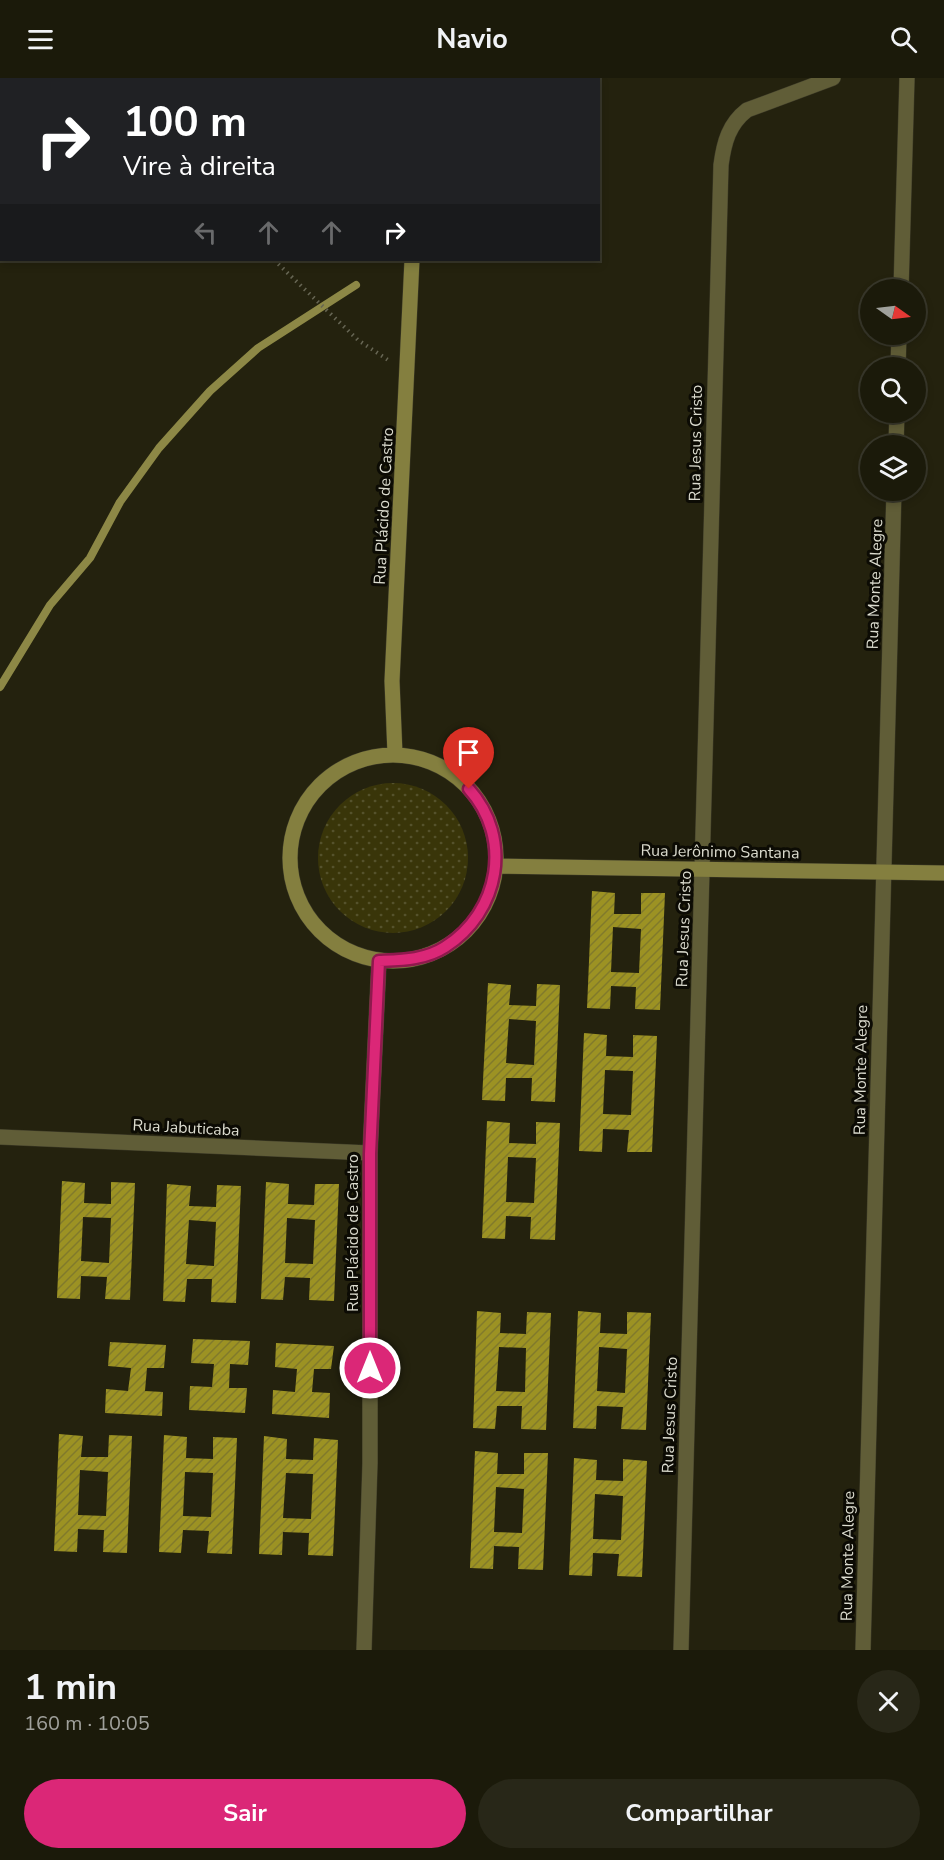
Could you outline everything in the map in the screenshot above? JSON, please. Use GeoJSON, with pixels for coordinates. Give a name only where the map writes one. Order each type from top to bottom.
{"type":"FeatureCollection","features":[{"type":"Feature","properties":{"kind":"street","name":"Rua Jesus Cristo"},"geometry":{"type":"LineString","coordinates":[[681,1650],[723,144],[738,117],[747,110],[833,78]]}},
{"type":"Feature","properties":{"kind":"street"},"geometry":{"type":"LineString","coordinates":[[901,279],[907,78]]}},
{"type":"Feature","properties":{"kind":"street","name":"Rua Plácido de Castro"},"geometry":{"type":"LineString","coordinates":[[395,754],[392,681],[412,261]]}},
{"type":"Feature","properties":{"kind":"street","name":"Rua Monte Alegre"},"geometry":{"type":"LineString","coordinates":[[863,1650],[894,501]]}},
{"type":"Feature","properties":{"kind":"street"},"geometry":{"type":"LineString","coordinates":[[395,754],[428,760],[458,776],[480,801],[493,832],[496,866],[488,898],[470,927],[444,948],[412,960],[379,961],[346,951],[318,930],[299,901],[290,867],[292,833],[306,801],[330,775],[360,759],[395,754]]}},
{"type":"Feature","properties":{"kind":"street","name":"Rua Jerônimo Santana"},"geometry":{"type":"LineString","coordinates":[[496,866],[883,870],[944,873]]}},
{"type":"Feature","properties":{"kind":"street","name":"Rua Plácido de Castro"},"geometry":{"type":"LineString","coordinates":[[364,1650],[370,1463],[370,1154],[379,961]]}},
{"type":"Feature","properties":{"kind":"street","name":"Rua Jabuticaba"},"geometry":{"type":"LineString","coordinates":[[0,1137],[370,1154]]}},
{"type":"Feature","properties":{"kind":"path"},"geometry":{"type":"LineString","coordinates":[[275,261],[358,340],[407,373]]}},
{"type":"Feature","properties":{"kind":"shaded area"},"geometry":{"type":"Polygon","coordinates":[[[393,783],[422,789],[446,805],[462,829],[468,858],[462,887],[446,911],[422,927],[393,933],[364,927],[340,911],[324,887],[318,858],[324,829],[340,805],[364,789],[393,783]]]}},
{"type":"Feature","properties":{"kind":"building"},"geometry":{"type":"Polygon","coordinates":[[[592,891],[615,893],[614,914],[641,914],[641,893],[665,893],[660,1010],[635,1009],[636,987],[611,986],[610,1009],[587,1008],[592,891]],[[613,927],[611,972],[639,973],[641,929],[613,927]]]}},
{"type":"Feature","properties":{"kind":"building"},"geometry":{"type":"Polygon","coordinates":[[[488,983],[511,985],[509,1005],[536,1006],[537,984],[560,985],[555,1102],[531,1101],[532,1078],[506,1078],[505,1101],[482,1100],[488,983]],[[509,1019],[506,1063],[534,1065],[536,1021],[509,1019]]]}},
{"type":"Feature","properties":{"kind":"building"},"geometry":{"type":"Polygon","coordinates":[[[584,1033],[607,1035],[606,1056],[633,1057],[633,1035],[657,1036],[652,1152],[627,1152],[629,1130],[603,1129],[602,1152],[579,1151],[584,1033]],[[605,1070],[603,1114],[631,1115],[633,1071],[605,1070]]]}},
{"type":"Feature","properties":{"kind":"building"},"geometry":{"type":"Polygon","coordinates":[[[487,1121],[510,1123],[509,1143],[536,1144],[536,1122],[560,1123],[555,1240],[530,1239],[531,1217],[506,1216],[505,1239],[482,1238],[487,1121]],[[508,1157],[506,1202],[534,1203],[536,1158],[508,1157]]]}},
{"type":"Feature","properties":{"kind":"building"},"geometry":{"type":"Polygon","coordinates":[[[62,1181],[85,1183],[84,1203],[111,1204],[111,1182],[135,1183],[130,1300],[105,1299],[107,1277],[81,1276],[80,1299],[57,1298],[62,1181]],[[83,1217],[81,1261],[109,1263],[111,1218],[83,1217]]]}},
{"type":"Feature","properties":{"kind":"building"},"geometry":{"type":"Polygon","coordinates":[[[266,1182],[289,1184],[288,1204],[314,1205],[315,1184],[339,1184],[334,1301],[309,1300],[310,1278],[285,1277],[283,1300],[261,1299],[266,1182]],[[287,1218],[285,1263],[313,1264],[315,1220],[287,1218]]]}},
{"type":"Feature","properties":{"kind":"building"},"geometry":{"type":"Polygon","coordinates":[[[167,1184],[191,1186],[189,1206],[216,1207],[217,1185],[241,1186],[236,1303],[211,1302],[212,1279],[187,1279],[185,1302],[163,1301],[167,1184]],[[189,1220],[186,1264],[214,1266],[216,1222],[189,1220]]]}},
{"type":"Feature","properties":{"kind":"building"},"geometry":{"type":"Polygon","coordinates":[[[477,1311],[501,1313],[500,1333],[526,1334],[527,1312],[551,1313],[546,1430],[521,1429],[522,1406],[497,1406],[495,1429],[473,1428],[477,1311]],[[499,1347],[496,1391],[525,1392],[526,1348],[499,1347]]]}},
{"type":"Feature","properties":{"kind":"building"},"geometry":{"type":"Polygon","coordinates":[[[578,1311],[601,1313],[600,1333],[627,1334],[627,1312],[651,1313],[646,1430],[621,1429],[623,1407],[597,1406],[596,1429],[573,1428],[578,1311]],[[599,1347],[597,1391],[625,1393],[627,1349],[599,1347]]]}},
{"type":"Feature","properties":{"kind":"building"},"geometry":{"type":"Polygon","coordinates":[[[193,1339],[250,1341],[248,1365],[230,1364],[229,1388],[247,1388],[245,1413],[189,1410],[190,1386],[212,1387],[214,1364],[191,1363],[193,1339]]]}},
{"type":"Feature","properties":{"kind":"building"},"geometry":{"type":"Polygon","coordinates":[[[110,1342],[166,1345],[164,1368],[147,1368],[145,1391],[163,1392],[162,1416],[105,1413],[106,1389],[128,1391],[131,1368],[108,1366],[110,1342]]]}},
{"type":"Feature","properties":{"kind":"building"},"geometry":{"type":"Polygon","coordinates":[[[276,1343],[334,1346],[331,1369],[314,1369],[312,1392],[330,1393],[329,1418],[272,1414],[273,1390],[295,1392],[297,1369],[275,1367],[276,1343]]]}},
{"type":"Feature","properties":{"kind":"building"},"geometry":{"type":"Polygon","coordinates":[[[59,1434],[83,1436],[81,1457],[108,1457],[109,1435],[132,1436],[127,1553],[103,1552],[104,1530],[78,1529],[77,1552],[54,1551],[59,1434]],[[80,1470],[78,1515],[106,1516],[108,1472],[80,1470]]]}},
{"type":"Feature","properties":{"kind":"building"},"geometry":{"type":"Polygon","coordinates":[[[164,1435],[187,1437],[186,1458],[213,1459],[213,1437],[237,1438],[232,1554],[207,1553],[209,1531],[183,1530],[181,1553],[159,1552],[164,1435]],[[185,1472],[183,1516],[211,1517],[213,1473],[185,1472]]]}},
{"type":"Feature","properties":{"kind":"building"},"geometry":{"type":"Polygon","coordinates":[[[264,1436],[287,1439],[286,1459],[313,1460],[314,1438],[338,1440],[333,1556],[308,1555],[309,1533],[283,1532],[282,1555],[259,1554],[264,1436]],[[286,1473],[283,1518],[311,1519],[313,1474],[286,1473]]]}},
{"type":"Feature","properties":{"kind":"building"},"geometry":{"type":"Polygon","coordinates":[[[475,1451],[498,1453],[497,1474],[524,1474],[524,1453],[548,1453],[543,1570],[518,1569],[519,1547],[494,1546],[493,1569],[470,1568],[475,1451]],[[496,1487],[494,1532],[522,1533],[524,1489],[496,1487]]]}},
{"type":"Feature","properties":{"kind":"building"},"geometry":{"type":"Polygon","coordinates":[[[574,1458],[597,1460],[596,1480],[623,1481],[623,1459],[647,1461],[642,1577],[617,1576],[619,1554],[593,1553],[592,1576],[569,1575],[574,1458]],[[595,1494],[593,1539],[621,1540],[623,1496],[595,1494]]]}},
{"type":"Feature","properties":{"kind":"waterway"},"geometry":{"type":"LineString","coordinates":[[0,687],[50,605],[90,558],[120,502],[159,448],[210,391],[258,348],[356,285]]}},
{"type":"Feature","properties":{"kind":"route"},"geometry":{"type":"LineString","coordinates":[[370,1368],[370,1154],[379,961],[412,960],[444,948],[470,927],[488,898],[496,866],[493,832],[480,801],[469,789]]}}]}
